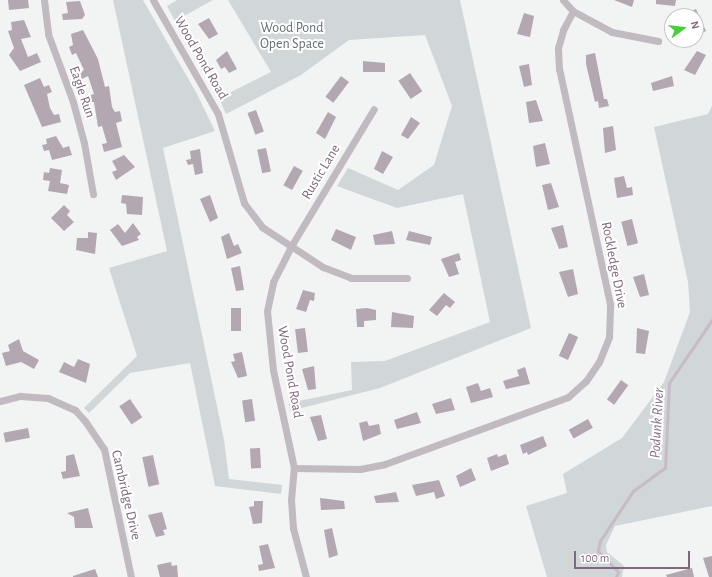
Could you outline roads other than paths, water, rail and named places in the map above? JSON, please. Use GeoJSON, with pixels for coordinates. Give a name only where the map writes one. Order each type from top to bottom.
{"type":"FeatureCollection","features":[{"type":"Feature","properties":{"kind":"street","name":"Eagle Run"},"geometry":{"type":"LineString","coordinates":[[44,0],[48,34],[73,102],[89,164],[92,194]]}},
{"type":"Feature","properties":{"kind":"street","name":"Wood Pond Road"},"geometry":{"type":"LineString","coordinates":[[153,0],[218,114],[244,203],[262,227],[290,248],[273,282],[267,311],[273,370],[294,468],[291,500],[293,528],[306,577]]}},
{"type":"Feature","properties":{"kind":"street"},"geometry":{"type":"LineString","coordinates":[[563,0],[573,12],[612,32],[658,41]]}},
{"type":"Feature","properties":{"kind":"street","name":"Rockledge Drive"},"geometry":{"type":"LineString","coordinates":[[294,468],[360,469],[385,464],[568,397],[586,381],[599,362],[609,337],[610,304],[559,69],[558,48],[562,30],[573,12]]}},
{"type":"Feature","properties":{"kind":"street","name":"Rustic Lane"},"geometry":{"type":"LineString","coordinates":[[290,248],[374,109]]}},
{"type":"Feature","properties":{"kind":"street"},"geometry":{"type":"LineString","coordinates":[[290,248],[323,267],[351,278],[407,278]]}},
{"type":"Feature","properties":{"kind":"street","name":"Cambridge Drive"},"geometry":{"type":"LineString","coordinates":[[0,401],[20,396],[48,398],[75,410],[85,420],[104,449],[131,577]]}},
{"type":"Feature","properties":{"kind":"waterway","name":"Podunk River"},"geometry":{"type":"LineString","coordinates":[[616,577],[618,572],[598,551],[600,541],[633,491],[665,468],[669,383],[712,320]]}},
{"type":"Feature","properties":{"kind":"park label","name":"Wood Pond Open Space"},"geometry":{"type":"Point","coordinates":[292,36]}}]}
